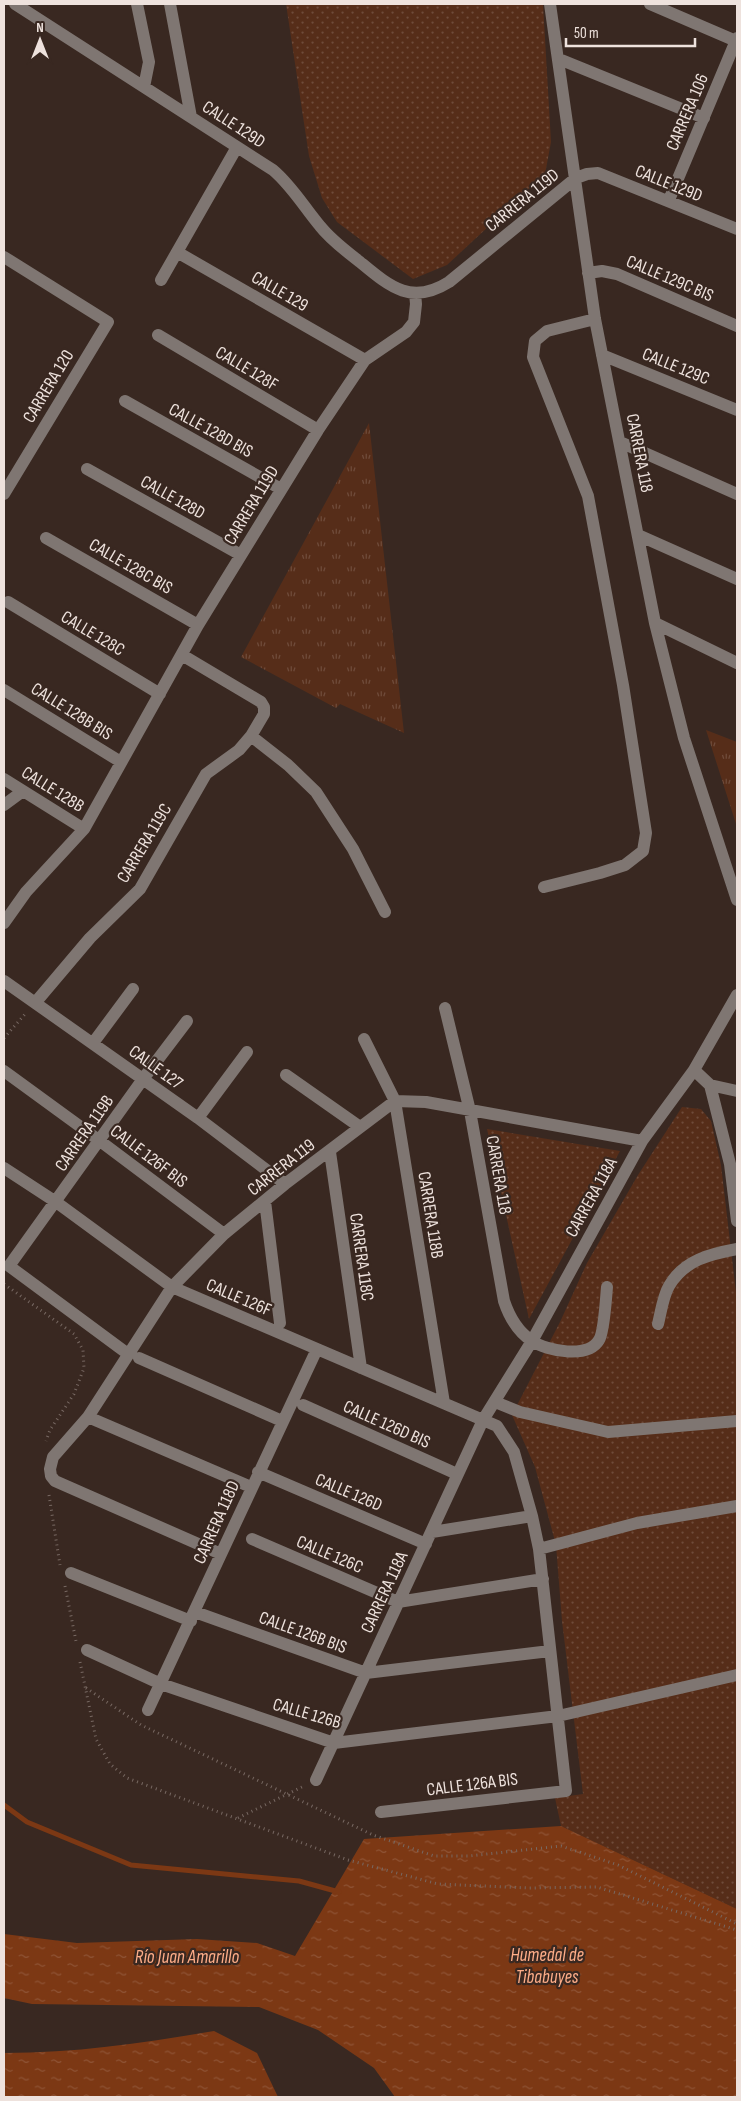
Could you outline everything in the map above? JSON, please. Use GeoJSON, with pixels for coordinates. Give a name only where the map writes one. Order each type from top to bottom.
{"type":"FeatureCollection","features":[{"type":"Feature","properties":{"kind":"street","name":"CALLE 129D"},"geometry":{"type":"LineString","coordinates":[[15,4],[280,176],[334,241],[389,286],[415,293]]}},
{"type":"Feature","properties":{"kind":"street"},"geometry":{"type":"LineString","coordinates":[[137,4],[149,62],[144,87]]}},
{"type":"Feature","properties":{"kind":"street"},"geometry":{"type":"LineString","coordinates":[[170,4],[191,117]]}},
{"type":"Feature","properties":{"kind":"street","name":"CARRERA 118"},"geometry":{"type":"LineString","coordinates":[[550,4],[582,176],[588,273],[595,319],[655,623],[684,738],[737,900]]}},
{"type":"Feature","properties":{"kind":"street"},"geometry":{"type":"LineString","coordinates":[[650,4],[737,39]]}},
{"type":"Feature","properties":{"kind":"street","name":"CARRERA 106"},"geometry":{"type":"LineString","coordinates":[[669,200],[737,39]]}},
{"type":"Feature","properties":{"kind":"street"},"geometry":{"type":"LineString","coordinates":[[560,59],[704,118]]}},
{"type":"Feature","properties":{"kind":"street"},"geometry":{"type":"LineString","coordinates":[[160,280],[237,147]]}},
{"type":"Feature","properties":{"kind":"street","name":"CALLE 129D"},"geometry":{"type":"LineString","coordinates":[[582,176],[598,173],[737,229]]}},
{"type":"Feature","properties":{"kind":"street","name":"CARRERA 119D"},"geometry":{"type":"LineString","coordinates":[[4,923],[26,892],[84,829],[198,626],[318,430],[365,360],[406,332],[414,322],[415,293],[427,292],[449,282],[582,176]]}},
{"type":"Feature","properties":{"kind":"street","name":"CALLE 129"},"geometry":{"type":"LineString","coordinates":[[177,252],[365,360]]}},
{"type":"Feature","properties":{"kind":"street","name":"CARRERA 120"},"geometry":{"type":"LineString","coordinates":[[4,257],[108,322],[4,494]]}},
{"type":"Feature","properties":{"kind":"street","name":"CALLE 129C BIS"},"geometry":{"type":"LineString","coordinates":[[588,273],[602,271],[617,274],[737,326]]}},
{"type":"Feature","properties":{"kind":"street"},"geometry":{"type":"LineString","coordinates":[[544,887],[625,865],[644,851],[646,833],[623,685],[588,496],[533,357],[535,341],[547,331],[595,319]]}},
{"type":"Feature","properties":{"kind":"street","name":"CALLE 128F"},"geometry":{"type":"LineString","coordinates":[[158,335],[318,430]]}},
{"type":"Feature","properties":{"kind":"street","name":"CALLE 129C"},"geometry":{"type":"LineString","coordinates":[[602,355],[737,410]]}},
{"type":"Feature","properties":{"kind":"street","name":"CALLE 128D BIS"},"geometry":{"type":"LineString","coordinates":[[125,401],[281,489]]}},
{"type":"Feature","properties":{"kind":"street"},"geometry":{"type":"LineString","coordinates":[[620,442],[737,494]]}},
{"type":"Feature","properties":{"kind":"street","name":"CALLE 128D"},"geometry":{"type":"LineString","coordinates":[[88,469],[241,555]]}},
{"type":"Feature","properties":{"kind":"street"},"geometry":{"type":"LineString","coordinates":[[638,535],[737,578]]}},
{"type":"Feature","properties":{"kind":"street","name":"CALLE 128C BIS"},"geometry":{"type":"LineString","coordinates":[[46,538],[198,626]]}},
{"type":"Feature","properties":{"kind":"street","name":"CALLE 128C"},"geometry":{"type":"LineString","coordinates":[[8,602],[160,694]]}},
{"type":"Feature","properties":{"kind":"street"},"geometry":{"type":"LineString","coordinates":[[655,623],[737,663]]}},
{"type":"Feature","properties":{"kind":"street","name":"CARRERA 119C"},"geometry":{"type":"LineString","coordinates":[[35,1003],[90,938],[140,890],[206,774],[239,750],[264,714],[261,702],[182,655]]}},
{"type":"Feature","properties":{"kind":"street","name":"CALLE 128B BIS"},"geometry":{"type":"LineString","coordinates":[[4,690],[121,762]]}},
{"type":"Feature","properties":{"kind":"street"},"geometry":{"type":"LineString","coordinates":[[250,736],[288,765],[316,792],[353,849],[385,912]]}},
{"type":"Feature","properties":{"kind":"street","name":"CALLE 128B"},"geometry":{"type":"LineString","coordinates":[[4,779],[84,829]]}},
{"type":"Feature","properties":{"kind":"street"},"geometry":{"type":"LineString","coordinates":[[4,805],[23,791]]}},
{"type":"Feature","properties":{"kind":"street","name":"CALLE 127"},"geometry":{"type":"LineString","coordinates":[[4,981],[198,1118],[286,1184]]}},
{"type":"Feature","properties":{"kind":"street"},"geometry":{"type":"LineString","coordinates":[[93,1043],[133,989]]}},
{"type":"Feature","properties":{"kind":"street","name":"CARRERA 118A"},"geometry":{"type":"LineString","coordinates":[[316,1780],[483,1420],[532,1341],[642,1141],[694,1070],[737,997]]}},
{"type":"Feature","properties":{"kind":"street","name":"CARRERA 118"},"geometry":{"type":"LineString","coordinates":[[445,1008],[470,1111],[504,1300],[510,1318],[532,1341]]}},
{"type":"Feature","properties":{"kind":"street","name":"CARRERA 119B"},"geometry":{"type":"LineString","coordinates":[[134,1356],[9,1266],[143,1079],[188,1021]]}},
{"type":"Feature","properties":{"kind":"street","name":"CARRERA 118B"},"geometry":{"type":"LineString","coordinates":[[364,1039],[395,1101],[444,1403]]}},
{"type":"Feature","properties":{"kind":"street"},"geometry":{"type":"LineString","coordinates":[[198,1118],[247,1052]]}},
{"type":"Feature","properties":{"kind":"street"},"geometry":{"type":"LineString","coordinates":[[694,1070],[710,1085],[734,1165],[737,1221]]}},
{"type":"Feature","properties":{"kind":"street","name":"CALLE 126F BIS"},"geometry":{"type":"LineString","coordinates":[[4,1071],[224,1234]]}},
{"type":"Feature","properties":{"kind":"street"},"geometry":{"type":"LineString","coordinates":[[286,1075],[360,1127]]}},
{"type":"Feature","properties":{"kind":"street"},"geometry":{"type":"LineString","coordinates":[[710,1085],[737,1091]]}},
{"type":"Feature","properties":{"kind":"street"},"geometry":{"type":"LineString","coordinates":[[395,1101],[426,1102],[642,1141]]}},
{"type":"Feature","properties":{"kind":"street","name":"CARRERA 119"},"geometry":{"type":"LineString","coordinates":[[221,1554],[55,1481],[51,1476],[50,1469],[53,1457],[88,1417],[134,1356],[172,1287],[224,1234],[395,1101]]}},
{"type":"Feature","properties":{"kind":"street","name":"CARRERA 118C"},"geometry":{"type":"LineString","coordinates":[[330,1152],[361,1368]]}},
{"type":"Feature","properties":{"kind":"street","name":"CALLE 126F"},"geometry":{"type":"LineString","coordinates":[[4,1168],[56,1202],[172,1287],[483,1420]]}},
{"type":"Feature","properties":{"kind":"street"},"geometry":{"type":"LineString","coordinates":[[265,1201],[280,1323]]}},
{"type":"Feature","properties":{"kind":"street"},"geometry":{"type":"LineString","coordinates":[[658,1324],[668,1287],[683,1268],[707,1254],[737,1249]]}},
{"type":"Feature","properties":{"kind":"street"},"geometry":{"type":"LineString","coordinates":[[532,1341],[577,1353],[591,1349],[600,1339],[607,1287]]}},
{"type":"Feature","properties":{"kind":"street","name":"CARRERA 118D"},"geometry":{"type":"LineString","coordinates":[[148,1710],[193,1616],[251,1486],[317,1349]]}},
{"type":"Feature","properties":{"kind":"street"},"geometry":{"type":"LineString","coordinates":[[134,1356],[282,1420]]}},
{"type":"Feature","properties":{"kind":"street"},"geometry":{"type":"LineString","coordinates":[[495,1402],[520,1412],[608,1432],[737,1421]]}},
{"type":"Feature","properties":{"kind":"street","name":"CALLE 126D BIS"},"geometry":{"type":"LineString","coordinates":[[303,1405],[457,1474]]}},
{"type":"Feature","properties":{"kind":"street"},"geometry":{"type":"LineString","coordinates":[[88,1417],[251,1486]]}},
{"type":"Feature","properties":{"kind":"street"},"geometry":{"type":"LineString","coordinates":[[483,1420],[497,1426],[514,1452],[532,1516],[543,1578],[558,1716],[737,1675]]}},
{"type":"Feature","properties":{"kind":"street","name":"CALLE 126D"},"geometry":{"type":"LineString","coordinates":[[258,1472],[426,1544]]}},
{"type":"Feature","properties":{"kind":"street"},"geometry":{"type":"LineString","coordinates":[[539,1549],[637,1523],[737,1506]]}},
{"type":"Feature","properties":{"kind":"street"},"geometry":{"type":"LineString","coordinates":[[432,1532],[532,1516]]}},
{"type":"Feature","properties":{"kind":"street","name":"CALLE 126C"},"geometry":{"type":"LineString","coordinates":[[252,1539],[398,1602]]}},
{"type":"Feature","properties":{"kind":"street","name":"CALLE 126B BIS"},"geometry":{"type":"LineString","coordinates":[[71,1573],[193,1616],[366,1673],[550,1651]]}},
{"type":"Feature","properties":{"kind":"street"},"geometry":{"type":"LineString","coordinates":[[398,1602],[543,1578]]}},
{"type":"Feature","properties":{"kind":"street","name":"CALLE 126B"},"geometry":{"type":"LineString","coordinates":[[88,1650],[161,1684],[334,1743],[558,1716]]}},
{"type":"Feature","properties":{"kind":"street","name":"CALLE 126A BIS"},"geometry":{"type":"LineString","coordinates":[[381,1812],[566,1791],[558,1716]]}},
{"type":"Feature","properties":{"kind":"path"},"geometry":{"type":"LineString","coordinates":[[4,1038],[35,1003]]}},
{"type":"Feature","properties":{"kind":"path"},"geometry":{"type":"LineString","coordinates":[[237,1819],[316,1780]]}},
{"type":"Feature","properties":{"kind":"green space"},"geometry":{"type":"Polygon","coordinates":[[[286,4],[543,4],[551,142],[545,174],[447,265],[413,279],[337,222],[322,198],[309,156],[286,4]]]}},
{"type":"Feature","properties":{"kind":"green space"},"geometry":{"type":"Polygon","coordinates":[[[369,423],[404,733],[340,704],[336,708],[241,657],[369,423]]]}},
{"type":"Feature","properties":{"kind":"green space"},"geometry":{"type":"Polygon","coordinates":[[[706,730],[737,742],[737,827],[706,730]]]}},
{"type":"Feature","properties":{"kind":"green space"},"geometry":{"type":"Polygon","coordinates":[[[682,1107],[701,1109],[711,1121],[721,1165],[737,1301],[737,1909],[561,1826],[555,1798],[583,1794],[562,1621],[556,1545],[535,1467],[512,1415],[560,1322],[587,1263],[638,1175],[682,1107]]]}},
{"type":"Feature","properties":{"kind":"green space"},"geometry":{"type":"Polygon","coordinates":[[[487,1129],[620,1151],[529,1319],[487,1129]]]}},
{"type":"Feature","properties":{"kind":"water","name":"Humedal de Tibabuyes"},"geometry":{"type":"Polygon","coordinates":[[[561,1826],[737,1909],[737,2097],[395,2097],[374,2068],[318,2030],[259,2007],[32,2004],[4,1998],[4,1934],[77,1943],[197,1939],[257,1943],[295,1956],[364,1839],[561,1826]]]}},
{"type":"Feature","properties":{"kind":"water"},"geometry":{"type":"Polygon","coordinates":[[[214,2031],[257,2053],[278,2097],[4,2097],[4,2053],[31,2053],[109,2046],[214,2031]]]}},
{"type":"Feature","properties":{"kind":"waterway"},"geometry":{"type":"LineString","coordinates":[[4,1805],[27,1822],[131,1865],[299,1881],[339,1892]]}},
{"type":"Feature","properties":{"kind":"water label","name":"Río Juan Amarillo"},"geometry":{"type":"Point","coordinates":[187,1956]}}]}
